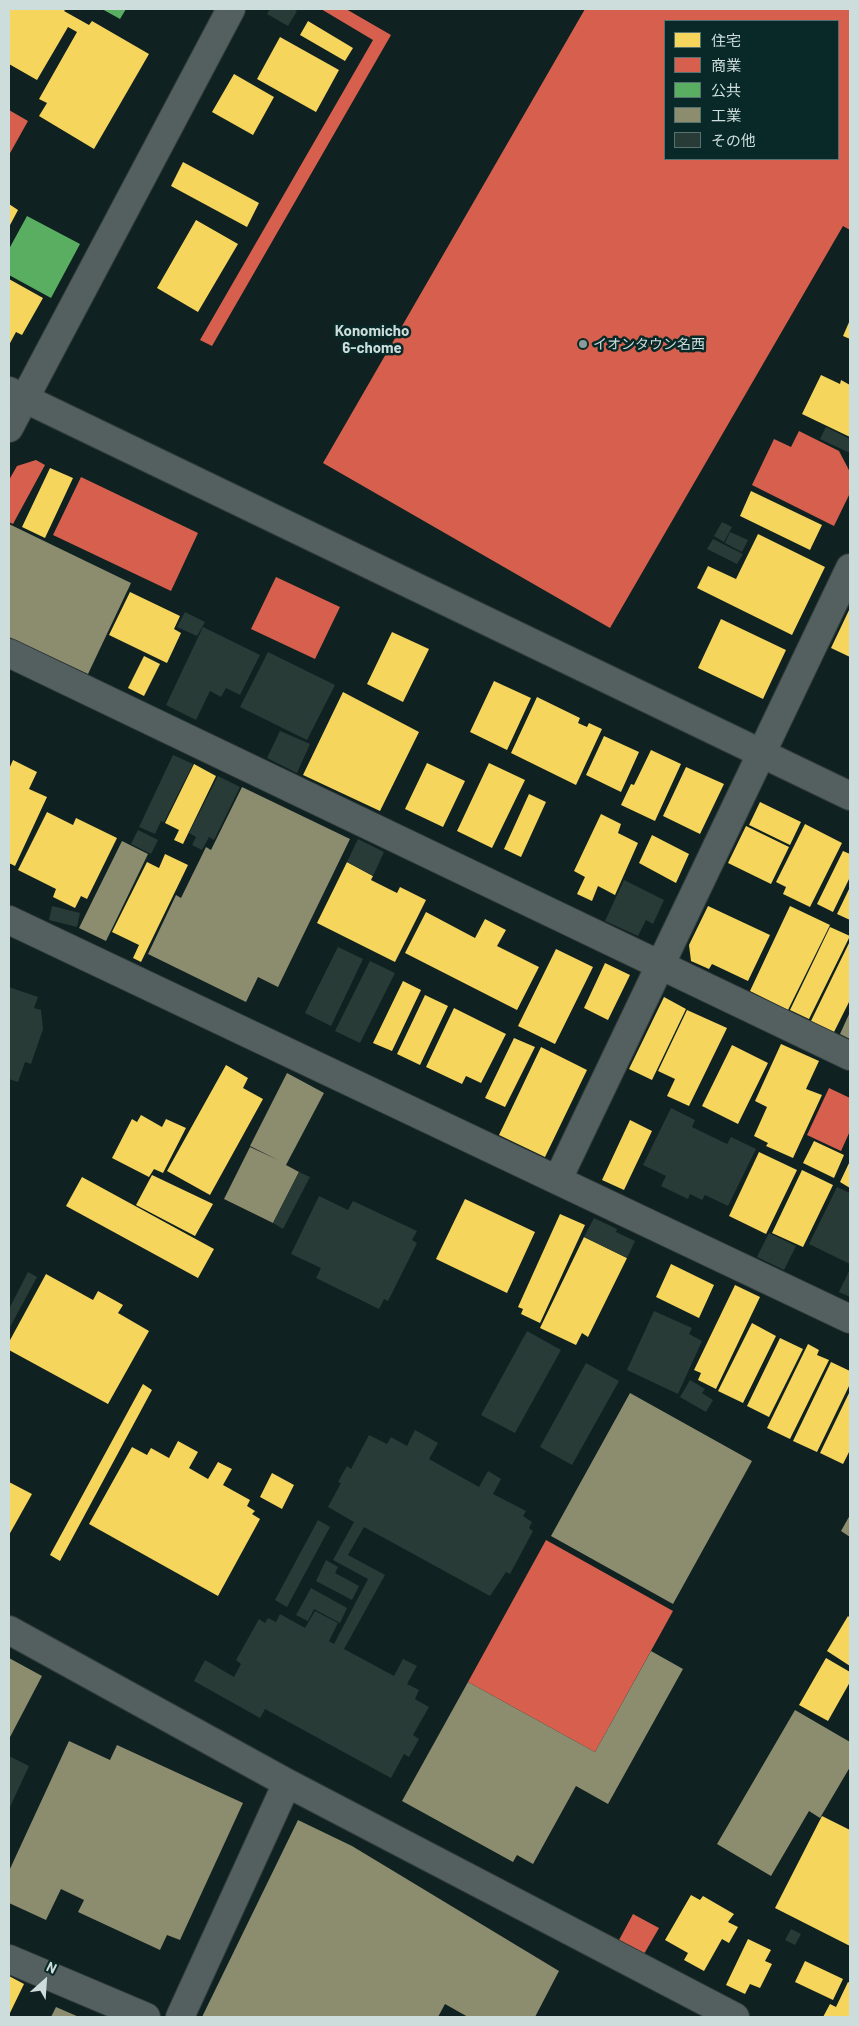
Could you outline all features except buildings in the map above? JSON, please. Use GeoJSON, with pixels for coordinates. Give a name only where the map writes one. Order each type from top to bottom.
{"type":"FeatureCollection","features":[{"type":"Feature","properties":{"kind":"street"},"geometry":{"type":"LineString","coordinates":[[9,428],[17,395],[232,9]]}},
{"type":"Feature","properties":{"kind":"street"},"geometry":{"type":"LineString","coordinates":[[17,395],[850,796]]}},
{"type":"Feature","properties":{"kind":"street"},"geometry":{"type":"LineString","coordinates":[[558,1179],[763,754],[850,568]]}},
{"type":"Feature","properties":{"kind":"street"},"geometry":{"type":"LineString","coordinates":[[9,653],[850,1056]]}},
{"type":"Feature","properties":{"kind":"street"},"geometry":{"type":"LineString","coordinates":[[9,920],[850,1319]]}},
{"type":"Feature","properties":{"kind":"street"},"geometry":{"type":"LineString","coordinates":[[9,1630],[288,1783],[735,2017]]}},
{"type":"Feature","properties":{"kind":"street"},"geometry":{"type":"LineString","coordinates":[[180,2017],[288,1783]]}},
{"type":"Feature","properties":{"kind":"street"},"geometry":{"type":"LineString","coordinates":[[9,1959],[146,2017]]}},
{"type":"Feature","properties":{"kind":"place","name":"イオンタウン名西"},"geometry":{"type":"Point","coordinates":[583,344]}},
{"type":"Feature","properties":{"kind":"district","name":"Konomicho 6-chome"},"geometry":{"type":"Point","coordinates":[372,340]}}]}
